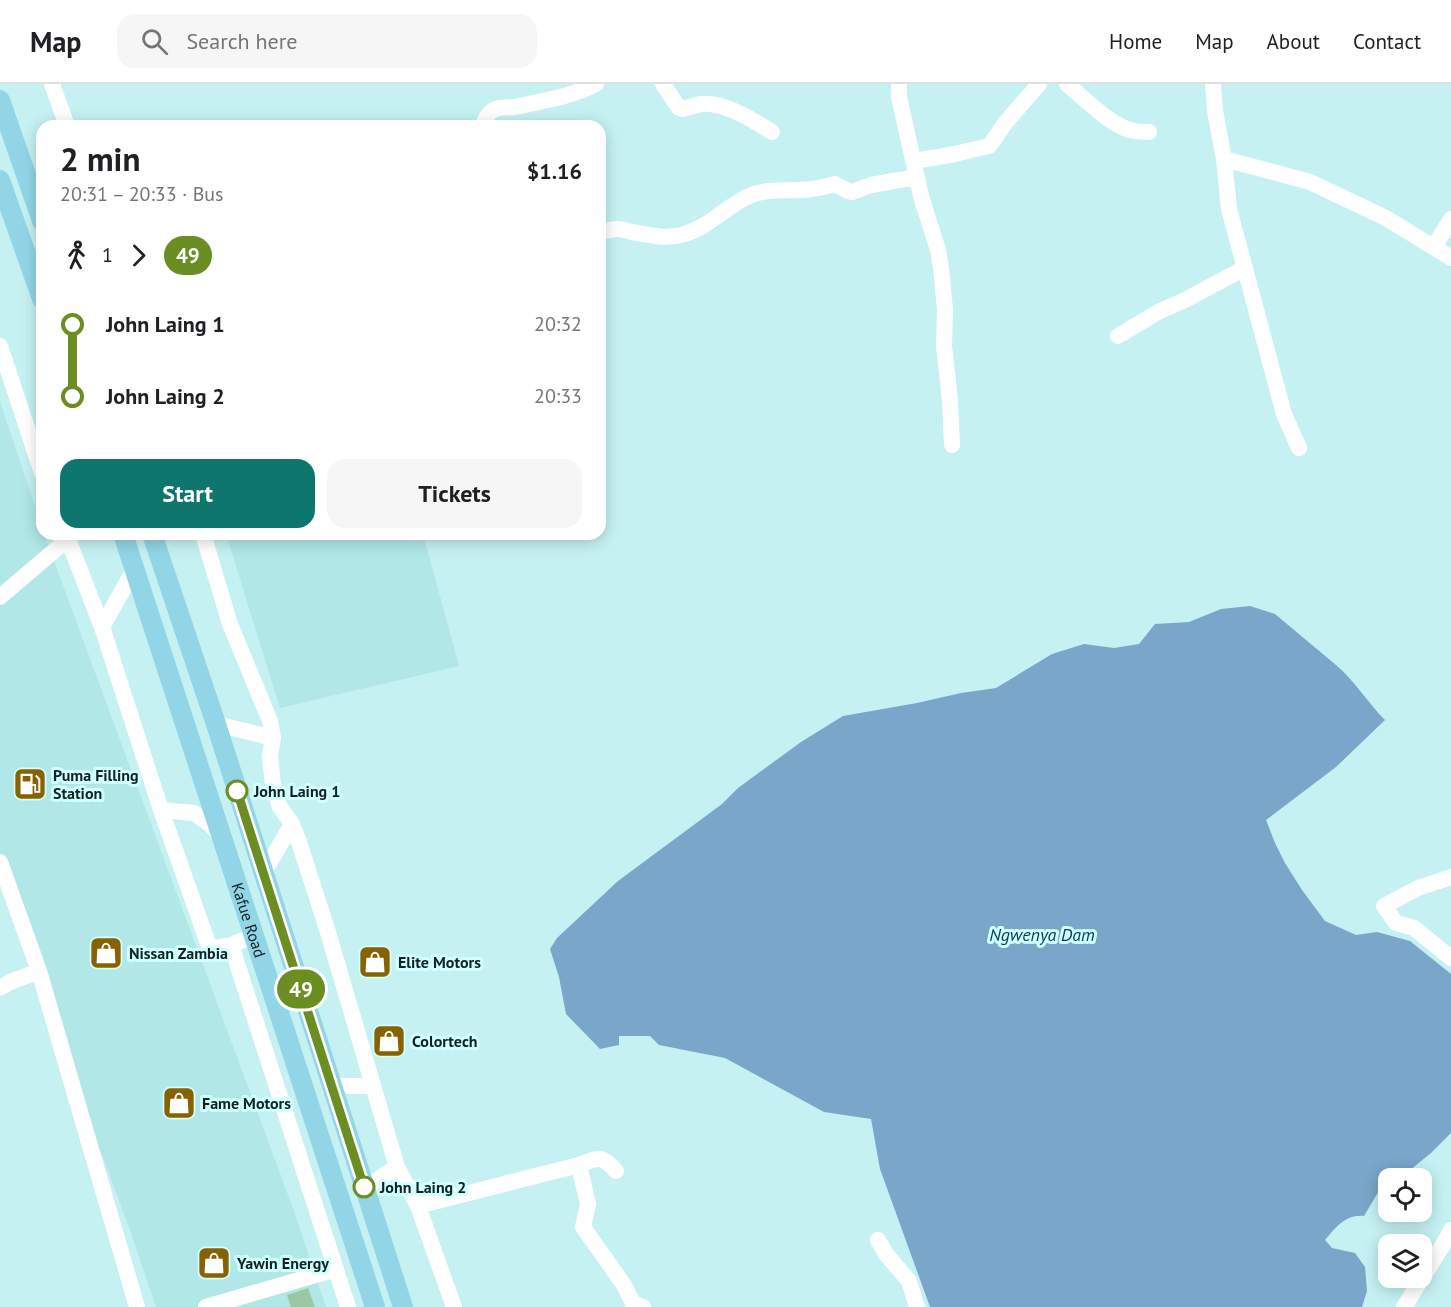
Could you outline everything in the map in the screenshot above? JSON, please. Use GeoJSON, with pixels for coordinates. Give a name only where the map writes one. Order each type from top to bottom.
{"type":"FeatureCollection","features":[{"type":"Feature","properties":{"kind":"main road"},"geometry":{"type":"LineString","coordinates":[[0,100],[36,204]]}},
{"type":"Feature","properties":{"kind":"main road"},"geometry":{"type":"LineString","coordinates":[[0,180],[36,282]]}},
{"type":"Feature","properties":{"kind":"main road","name":"Kafue Road"},"geometry":{"type":"LineString","coordinates":[[125,540],[375,1307]]}},
{"type":"Feature","properties":{"kind":"main road","name":"Kafue Road"},"geometry":{"type":"LineString","coordinates":[[154,540],[216,724],[403,1307]]}},
{"type":"Feature","properties":{"kind":"street"},"geometry":{"type":"LineString","coordinates":[[52,84],[65,120]]}},
{"type":"Feature","properties":{"kind":"street"},"geometry":{"type":"LineString","coordinates":[[485,120],[490,112],[498,108],[561,97],[596,84]]}},
{"type":"Feature","properties":{"kind":"street"},"geometry":{"type":"LineString","coordinates":[[663,84],[682,110],[701,104],[713,105],[734,111],[772,132]]}},
{"type":"Feature","properties":{"kind":"street"},"geometry":{"type":"LineString","coordinates":[[899,84],[899,97],[921,196],[938,250],[941,268],[945,310],[944,346],[952,445]]}},
{"type":"Feature","properties":{"kind":"street"},"geometry":{"type":"LineString","coordinates":[[606,231],[618,229],[642,233],[650,237],[666,238],[683,235],[698,229],[734,204],[760,192],[813,189],[834,184],[852,192],[950,155],[989,146],[1006,122],[1039,84]]}},
{"type":"Feature","properties":{"kind":"street"},"geometry":{"type":"LineString","coordinates":[[1067,84],[1122,127],[1149,132]]}},
{"type":"Feature","properties":{"kind":"street"},"geometry":{"type":"LineString","coordinates":[[1213,84],[1229,209],[1284,414],[1299,448]]}},
{"type":"Feature","properties":{"kind":"street"},"geometry":{"type":"LineString","coordinates":[[1224,159],[1310,182],[1386,218],[1451,258]]}},
{"type":"Feature","properties":{"kind":"street"},"geometry":{"type":"LineString","coordinates":[[1434,247],[1451,219]]}},
{"type":"Feature","properties":{"kind":"street"},"geometry":{"type":"LineString","coordinates":[[1118,336],[1158,312],[1245,268]]}},
{"type":"Feature","properties":{"kind":"street"},"geometry":{"type":"LineString","coordinates":[[0,346],[36,455]]}},
{"type":"Feature","properties":{"kind":"street"},"geometry":{"type":"LineString","coordinates":[[0,597],[63,540]]}},
{"type":"Feature","properties":{"kind":"street"},"geometry":{"type":"LineString","coordinates":[[69,540],[102,627],[161,810],[210,949],[231,945],[254,936]]}},
{"type":"Feature","properties":{"kind":"street"},"geometry":{"type":"LineString","coordinates":[[205,540],[230,624],[270,722],[273,738],[270,756],[273,785],[280,807],[292,824],[300,842],[397,1167],[418,1206],[454,1307]]}},
{"type":"Feature","properties":{"kind":"street"},"geometry":{"type":"LineString","coordinates":[[102,627],[135,568]]}},
{"type":"Feature","properties":{"kind":"street"},"geometry":{"type":"LineString","coordinates":[[216,724],[273,738]]}},
{"type":"Feature","properties":{"kind":"street"},"geometry":{"type":"LineString","coordinates":[[161,810],[194,813],[211,825],[223,839]]}},
{"type":"Feature","properties":{"kind":"street"},"geometry":{"type":"LineString","coordinates":[[263,874],[292,824]]}},
{"type":"Feature","properties":{"kind":"street"},"geometry":{"type":"LineString","coordinates":[[0,862],[39,971],[137,1307]]}},
{"type":"Feature","properties":{"kind":"street"},"geometry":{"type":"LineString","coordinates":[[1451,877],[1418,888],[1384,906],[1396,923],[1414,928],[1451,958]]}},
{"type":"Feature","properties":{"kind":"street"},"geometry":{"type":"LineString","coordinates":[[231,945],[346,1299],[368,1284]]}},
{"type":"Feature","properties":{"kind":"street"},"geometry":{"type":"LineString","coordinates":[[0,988],[39,971]]}},
{"type":"Feature","properties":{"kind":"street"},"geometry":{"type":"LineString","coordinates":[[332,1086],[373,1086]]}},
{"type":"Feature","properties":{"kind":"street"},"geometry":{"type":"LineString","coordinates":[[418,1206],[598,1159],[607,1160],[616,1171]]}},
{"type":"Feature","properties":{"kind":"street"},"geometry":{"type":"LineString","coordinates":[[579,1165],[588,1204],[583,1227],[624,1285],[633,1303],[643,1307]]}},
{"type":"Feature","properties":{"kind":"street"},"geometry":{"type":"LineString","coordinates":[[365,1188],[397,1167]]}},
{"type":"Feature","properties":{"kind":"street"},"geometry":{"type":"LineString","coordinates":[[1404,1307],[1447,1251],[1451,1230]]}},
{"type":"Feature","properties":{"kind":"street"},"geometry":{"type":"LineString","coordinates":[[878,1240],[886,1254],[909,1281],[917,1307]]}},
{"type":"Feature","properties":{"kind":"street"},"geometry":{"type":"LineString","coordinates":[[206,1307],[336,1269]]}},
{"type":"Feature","properties":{"kind":"shaded area"},"geometry":{"type":"Polygon","coordinates":[[[0,402],[36,509],[36,540],[46,540],[295,1214],[326,1307],[156,1307],[130,1230],[0,883],[0,402]]]}},
{"type":"Feature","properties":{"kind":"shaded area"},"geometry":{"type":"Polygon","coordinates":[[[228,540],[425,540],[459,666],[280,708],[228,540]]]}},
{"type":"Feature","properties":{"kind":"green space"},"geometry":{"type":"Polygon","coordinates":[[[308,1288],[315,1307],[291,1307],[287,1295],[308,1288]]]}},
{"type":"Feature","properties":{"kind":"water","name":"Ngwenya Dam"},"geometry":{"type":"Polygon","coordinates":[[[1250,606],[1275,614],[1336,665],[1385,720],[1336,767],[1266,820],[1285,863],[1302,890],[1325,921],[1356,935],[1377,932],[1410,941],[1451,974],[1451,1133],[1413,1168],[1378,1168],[1378,1192],[1364,1216],[1347,1219],[1337,1226],[1325,1240],[1332,1248],[1355,1253],[1365,1267],[1367,1291],[1362,1307],[930,1307],[880,1169],[871,1119],[824,1112],[725,1058],[659,1045],[650,1036],[619,1036],[619,1045],[600,1049],[566,1014],[559,977],[550,949],[557,938],[618,881],[722,804],[738,788],[801,742],[843,716],[996,688],[1052,654],[1084,644],[1114,648],[1139,644],[1155,624],[1189,622],[1221,609],[1250,606]]]}},
{"type":"Feature","properties":{"kind":"bus line","name":"49"},"geometry":{"type":"LineString","coordinates":[[237,791],[364,1187]]}},
{"type":"Feature","properties":{"kind":"place","name":"Puma Filling Station"},"geometry":{"type":"Point","coordinates":[30,784]}},
{"type":"Feature","properties":{"kind":"place","name":"John Laing 1"},"geometry":{"type":"Point","coordinates":[237,791]}},
{"type":"Feature","properties":{"kind":"place","name":"Nissan Zambia"},"geometry":{"type":"Point","coordinates":[106,953]}},
{"type":"Feature","properties":{"kind":"place","name":"Elite Motors"},"geometry":{"type":"Point","coordinates":[375,962]}},
{"type":"Feature","properties":{"kind":"place","name":"Colortech"},"geometry":{"type":"Point","coordinates":[389,1041]}},
{"type":"Feature","properties":{"kind":"place","name":"Fame Motors"},"geometry":{"type":"Point","coordinates":[179,1103]}},
{"type":"Feature","properties":{"kind":"place","name":"John Laing 2"},"geometry":{"type":"Point","coordinates":[364,1187]}},
{"type":"Feature","properties":{"kind":"place","name":"Yawin Energy"},"geometry":{"type":"Point","coordinates":[214,1263]}}]}
